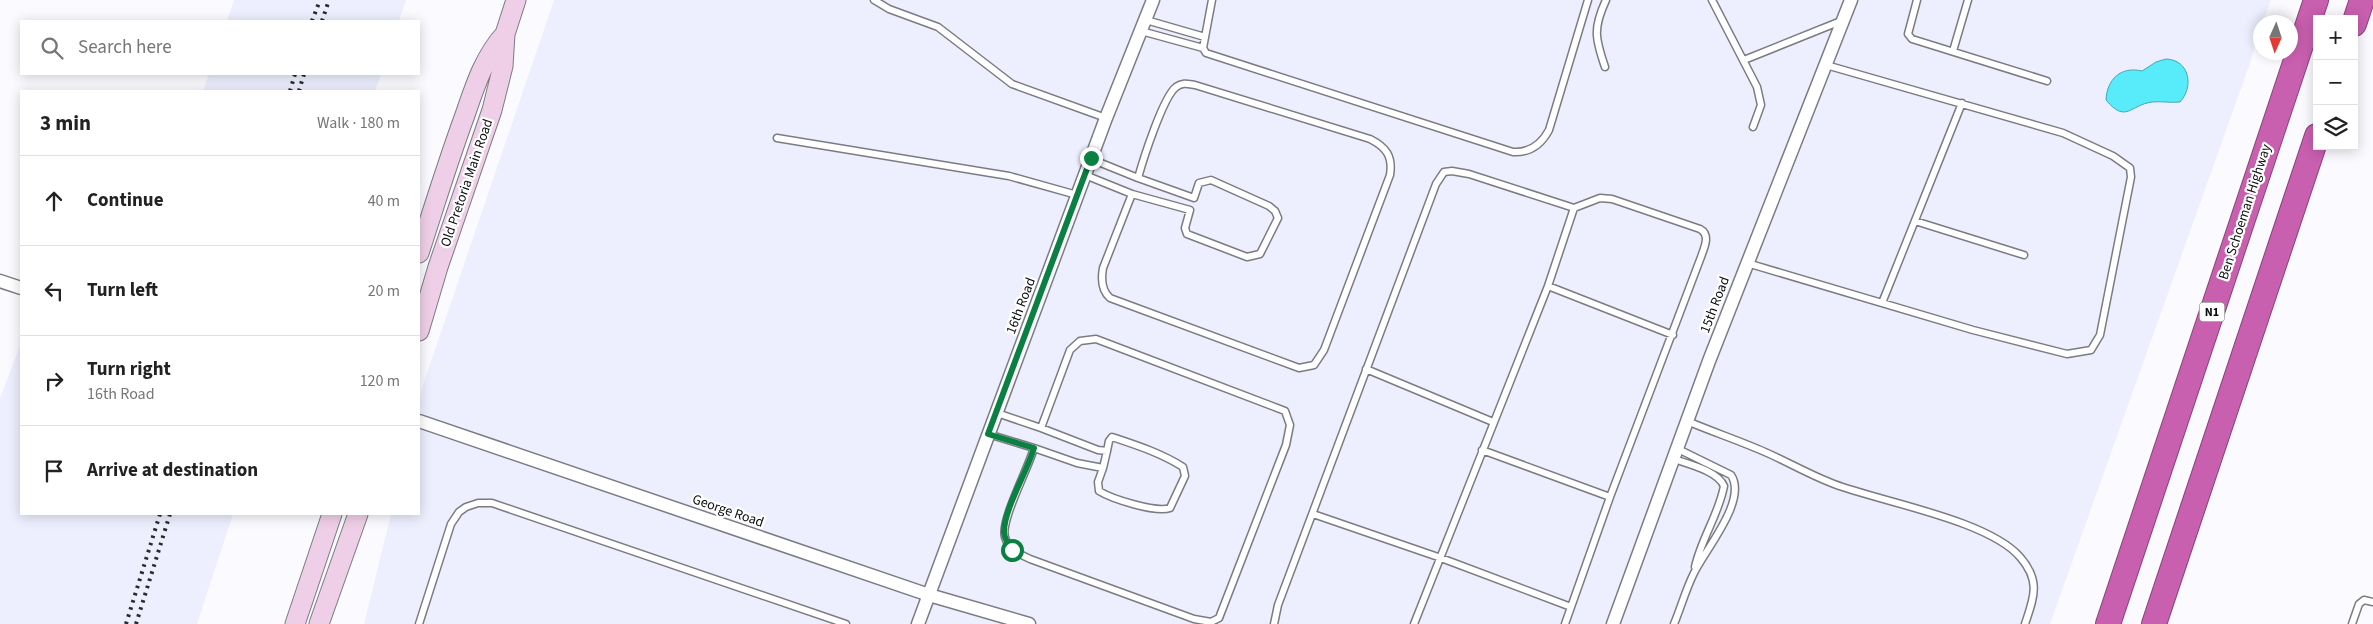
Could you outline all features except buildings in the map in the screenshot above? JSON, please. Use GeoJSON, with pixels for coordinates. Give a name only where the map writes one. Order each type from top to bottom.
{"type":"FeatureCollection","features":[{"type":"Feature","properties":{"kind":"highway","name":"Ben Schoeman Highway"},"geometry":{"type":"LineString","coordinates":[[2108,624],[2316,0]]}},
{"type":"Feature","properties":{"kind":"highway"},"geometry":{"type":"LineString","coordinates":[[2357,15],[2362,0]]}},
{"type":"Feature","properties":{"kind":"highway"},"geometry":{"type":"LineString","coordinates":[[2154,624],[2313,148]]}},
{"type":"Feature","properties":{"kind":"main road","name":"Old Pretoria Main Road"},"geometry":{"type":"LineString","coordinates":[[420,328],[447,240],[492,110],[503,66],[505,34],[516,0]]}},
{"type":"Feature","properties":{"kind":"main road","name":"Old Pretoria Main Road"},"geometry":{"type":"LineString","coordinates":[[420,250],[455,143],[484,65],[491,50],[505,34]]}},
{"type":"Feature","properties":{"kind":"main road"},"geometry":{"type":"LineString","coordinates":[[295,624],[332,515]]}},
{"type":"Feature","properties":{"kind":"main road"},"geometry":{"type":"LineString","coordinates":[[319,624],[358,515]]}},
{"type":"Feature","properties":{"kind":"street","name":"16th Road"},"geometry":{"type":"LineString","coordinates":[[918,624],[1106,118],[1153,0]]}},
{"type":"Feature","properties":{"kind":"street","name":"15th Road"},"geometry":{"type":"LineString","coordinates":[[1613,624],[1747,263],[1851,0]]}},
{"type":"Feature","properties":{"kind":"street"},"geometry":{"type":"LineString","coordinates":[[0,281],[20,288]]}},
{"type":"Feature","properties":{"kind":"street","name":"George Road"},"geometry":{"type":"LineString","coordinates":[[420,421],[929,595],[1029,624]]}},
{"type":"Feature","properties":{"kind":"lane"},"geometry":{"type":"LineString","coordinates":[[874,0],[889,8],[938,27],[1012,84],[1106,118]]}},
{"type":"Feature","properties":{"kind":"lane"},"geometry":{"type":"LineString","coordinates":[[1212,0],[1204,37],[1203,48],[1206,53],[1513,152],[1520,152],[1538,146],[1550,130],[1588,0]]}},
{"type":"Feature","properties":{"kind":"lane"},"geometry":{"type":"LineString","coordinates":[[1606,0],[1598,17],[1595,33],[1606,67]]}},
{"type":"Feature","properties":{"kind":"lane"},"geometry":{"type":"LineString","coordinates":[[1712,0],[1744,60],[1760,98],[1761,105],[1753,127]]}},
{"type":"Feature","properties":{"kind":"lane"},"geometry":{"type":"LineString","coordinates":[[1917,0],[1908,34],[1912,38],[2047,81]]}},
{"type":"Feature","properties":{"kind":"lane"},"geometry":{"type":"LineString","coordinates":[[1953,52],[1968,0]]}},
{"type":"Feature","properties":{"kind":"lane"},"geometry":{"type":"LineString","coordinates":[[1744,60],[1843,21]]}},
{"type":"Feature","properties":{"kind":"lane"},"geometry":{"type":"LineString","coordinates":[[1143,26],[1204,37]]}},
{"type":"Feature","properties":{"kind":"lane"},"geometry":{"type":"LineString","coordinates":[[1143,26],[1203,48]]}},
{"type":"Feature","properties":{"kind":"lane"},"geometry":{"type":"LineString","coordinates":[[1747,263],[1882,303],[2067,354],[2090,350],[2100,335],[2132,177],[2130,168],[2113,156],[2063,133],[1826,65]]}},
{"type":"Feature","properties":{"kind":"lane"},"geometry":{"type":"LineString","coordinates":[[1132,194],[1103,268],[1102,281],[1105,294],[1130,307],[1299,368],[1307,367],[1318,360],[1324,350],[1392,165],[1385,148],[1370,139],[1195,85],[1183,83],[1176,87],[1167,100],[1138,178]]}},
{"type":"Feature","properties":{"kind":"lane"},"geometry":{"type":"LineString","coordinates":[[1882,303],[1962,103]]}},
{"type":"Feature","properties":{"kind":"lane"},"geometry":{"type":"LineString","coordinates":[[777,138],[1009,176],[1078,196]]}},
{"type":"Feature","properties":{"kind":"lane"},"geometry":{"type":"LineString","coordinates":[[1091,158],[1138,178],[1194,198]]}},
{"type":"Feature","properties":{"kind":"lane"},"geometry":{"type":"LineString","coordinates":[[1274,624],[1278,605],[1439,177],[1444,172],[1452,170],[1574,208],[1600,198],[1612,199],[1703,231],[1706,241],[1610,497],[1565,624]]}},
{"type":"Feature","properties":{"kind":"lane"},"geometry":{"type":"LineString","coordinates":[[1085,175],[1132,194],[1190,210]]}},
{"type":"Feature","properties":{"kind":"lane"},"geometry":{"type":"LineString","coordinates":[[1211,180],[1269,206],[1275,211],[1278,218],[1260,254],[1252,257],[1187,234],[1185,232],[1194,198],[1199,183],[1211,180]]}},
{"type":"Feature","properties":{"kind":"lane"},"geometry":{"type":"LineString","coordinates":[[1414,624],[1548,286],[1574,208]]}},
{"type":"Feature","properties":{"kind":"lane"},"geometry":{"type":"LineString","coordinates":[[1915,221],[2024,255]]}},
{"type":"Feature","properties":{"kind":"lane"},"geometry":{"type":"LineString","coordinates":[[1548,286],[1672,334]]}},
{"type":"Feature","properties":{"kind":"lane"},"geometry":{"type":"LineString","coordinates":[[1034,448],[1015,495],[1004,531],[1005,538],[1012,550],[1030,560],[1194,620],[1211,622],[1219,618],[1286,445],[1290,424],[1285,411],[1101,340],[1091,339],[1080,341],[1070,350],[1041,428]]}},
{"type":"Feature","properties":{"kind":"lane"},"geometry":{"type":"LineString","coordinates":[[1366,369],[1493,422]]}},
{"type":"Feature","properties":{"kind":"lane"},"geometry":{"type":"LineString","coordinates":[[996,413],[1041,428],[1088,447],[1107,451]]}},
{"type":"Feature","properties":{"kind":"lane"},"geometry":{"type":"LineString","coordinates":[[1687,421],[1764,452],[1834,484],[1968,526],[2003,543],[2019,556],[2030,570],[2035,584],[2034,598],[2026,624]]}},
{"type":"Feature","properties":{"kind":"lane"},"geometry":{"type":"LineString","coordinates":[[988,434],[1077,462],[1103,468]]}},
{"type":"Feature","properties":{"kind":"lane"},"geometry":{"type":"LineString","coordinates":[[1112,437],[1145,448],[1182,467],[1185,476],[1170,508],[1165,510],[1104,494],[1098,488],[1107,451],[1112,437]]}},
{"type":"Feature","properties":{"kind":"lane"},"geometry":{"type":"LineString","coordinates":[[1482,450],[1610,497]]}},
{"type":"Feature","properties":{"kind":"lane"},"geometry":{"type":"LineString","coordinates":[[1674,624],[1694,573],[1728,516],[1736,494],[1736,484],[1732,475],[1722,469],[1676,454]]}},
{"type":"Feature","properties":{"kind":"lane"},"geometry":{"type":"LineString","coordinates":[[1676,454],[1719,479],[1724,486],[1721,500],[1698,554],[1694,573]]}},
{"type":"Feature","properties":{"kind":"lane"},"geometry":{"type":"LineString","coordinates":[[419,624],[451,524],[459,512],[466,507],[484,502],[551,522],[846,624]]}},
{"type":"Feature","properties":{"kind":"lane"},"geometry":{"type":"LineString","coordinates":[[1313,514],[1441,558],[1571,607]]}},
{"type":"Feature","properties":{"kind":"lane"},"geometry":{"type":"LineString","coordinates":[[2352,624],[2359,604],[2364,600],[2373,602]]}},
{"type":"Feature","properties":{"kind":"shaded area"},"geometry":{"type":"Polygon","coordinates":[[[234,0],[406,0],[399,20],[227,20],[234,0]]]}},
{"type":"Feature","properties":{"kind":"shaded area"},"geometry":{"type":"Polygon","coordinates":[[[554,0],[2271,0],[2266,15],[2253,15],[2253,53],[2249,66],[2050,624],[364,624],[391,515],[420,515],[420,397],[554,0]]]}},
{"type":"Feature","properties":{"kind":"shaded area"},"geometry":{"type":"Polygon","coordinates":[[[209,75],[381,75],[375,90],[203,90],[209,75]]]}},
{"type":"Feature","properties":{"kind":"shaded area"},"geometry":{"type":"Polygon","coordinates":[[[20,346],[20,515],[233,515],[197,624],[0,624],[0,398],[20,346]]]}},
{"type":"Feature","properties":{"kind":"water"},"geometry":{"type":"Polygon","coordinates":[[[2166,59],[2180,64],[2185,69],[2187,75],[2187,89],[2180,102],[2152,102],[2124,112],[2113,107],[2106,100],[2109,86],[2116,76],[2128,70],[2142,71],[2156,62],[2166,59]]]}},
{"type":"Feature","properties":{"kind":"railway"},"geometry":{"type":"LineString","coordinates":[[312,20],[320,0]]}},
{"type":"Feature","properties":{"kind":"railway"},"geometry":{"type":"LineString","coordinates":[[322,20],[329,0]]}},
{"type":"Feature","properties":{"kind":"railway"},"geometry":{"type":"LineString","coordinates":[[290,90],[295,75]]}},
{"type":"Feature","properties":{"kind":"railway"},"geometry":{"type":"LineString","coordinates":[[299,90],[304,75]]}},
{"type":"Feature","properties":{"kind":"railway"},"geometry":{"type":"LineString","coordinates":[[126,624],[160,515]]}},
{"type":"Feature","properties":{"kind":"railway"},"geometry":{"type":"LineString","coordinates":[[136,624],[170,515]]}},
{"type":"Feature","properties":{"kind":"route"},"geometry":{"type":"LineString","coordinates":[[1012,550],[1005,538],[1004,531],[1015,495],[1034,448],[988,434],[1091,158]]}}]}
